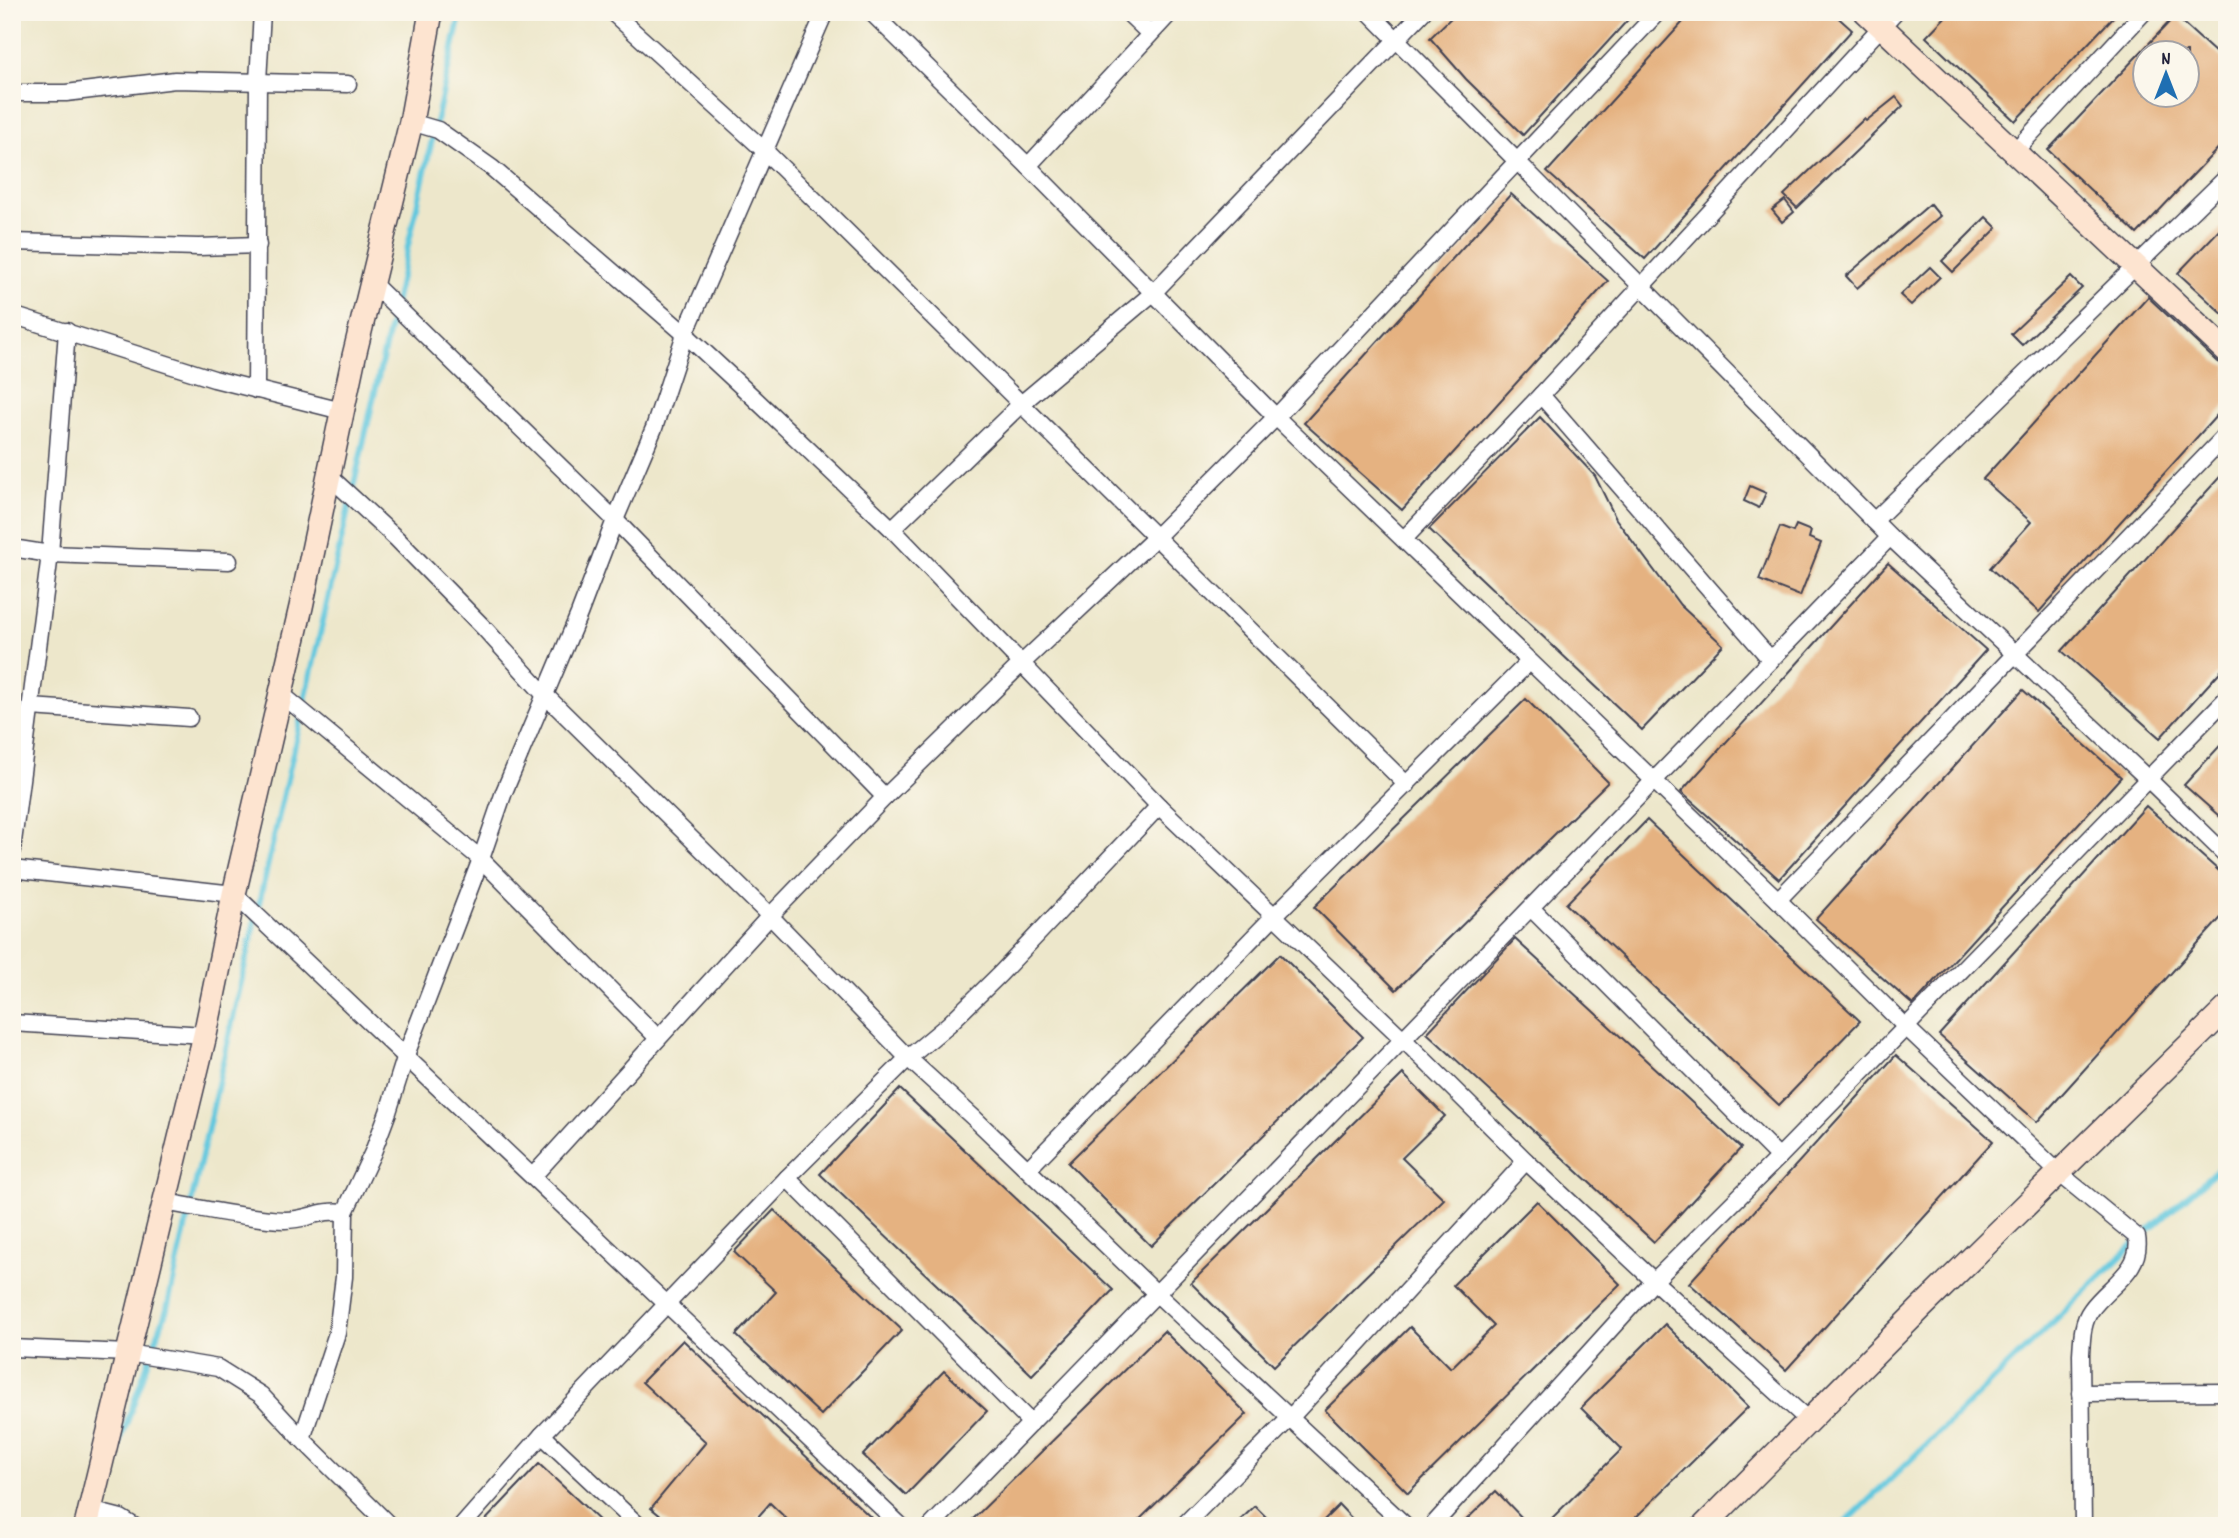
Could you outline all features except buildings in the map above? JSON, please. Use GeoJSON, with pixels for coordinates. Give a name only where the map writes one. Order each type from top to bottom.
{"type":"FeatureCollection","features":[{"type":"Feature","properties":{"kind":"street"},"geometry":{"type":"LineString","coordinates":[[256,390],[258,81],[262,12]]}},
{"type":"Feature","properties":{"kind":"street"},"geometry":{"type":"LineString","coordinates":[[134,1526],[121,1518],[88,1518],[205,1035],[371,282],[411,122],[431,12]]}},
{"type":"Feature","properties":{"kind":"street"},"geometry":{"type":"LineString","coordinates":[[612,12],[765,151],[1407,785]]}},
{"type":"Feature","properties":{"kind":"street"},"geometry":{"type":"LineString","coordinates":[[302,1439],[337,1333],[344,1278],[345,1212],[373,1152],[503,792],[654,428],[685,334],[825,12]]}},
{"type":"Feature","properties":{"kind":"street"},"geometry":{"type":"LineString","coordinates":[[872,12],[1276,417],[1529,662],[2059,1173],[2131,1231],[2138,1242],[2137,1256],[2085,1320],[2081,1353],[2083,1526]]}},
{"type":"Feature","properties":{"kind":"street"},"geometry":{"type":"LineString","coordinates":[[1128,12],[1150,34]]}},
{"type":"Feature","properties":{"kind":"street"},"geometry":{"type":"LineString","coordinates":[[1028,166],[1171,12]]}},
{"type":"Feature","properties":{"kind":"street"},"geometry":{"type":"LineString","coordinates":[[1369,12],[1890,537],[2227,856]]}},
{"type":"Feature","properties":{"kind":"street"},"geometry":{"type":"LineString","coordinates":[[892,529],[1021,404],[1153,293],[1423,12]]}},
{"type":"Feature","properties":{"kind":"street"},"geometry":{"type":"LineString","coordinates":[[533,1176],[770,916],[885,797],[1156,537],[1276,417],[1658,12]]}},
{"type":"Feature","properties":{"kind":"street"},"geometry":{"type":"LineString","coordinates":[[2013,153],[2144,12]]}},
{"type":"Feature","properties":{"kind":"street"},"geometry":{"type":"LineString","coordinates":[[1404,539],[1642,286],[1880,17],[2013,153],[2227,352]]}},
{"type":"Feature","properties":{"kind":"street"},"geometry":{"type":"LineString","coordinates":[[12,93],[66,93],[175,80],[348,84]]}},
{"type":"Feature","properties":{"kind":"street"},"geometry":{"type":"LineString","coordinates":[[411,122],[438,130],[492,168],[685,334],[892,529],[1159,806],[1403,1039],[1526,1161],[1808,1420]]}},
{"type":"Feature","properties":{"kind":"street"},"geometry":{"type":"LineString","coordinates":[[1874,521],[2227,177]]}},
{"type":"Feature","properties":{"kind":"street"},"geometry":{"type":"LineString","coordinates":[[12,242],[199,247],[258,245]]}},
{"type":"Feature","properties":{"kind":"street"},"geometry":{"type":"LineString","coordinates":[[371,282],[615,520],[885,797]]}},
{"type":"Feature","properties":{"kind":"street"},"geometry":{"type":"LineString","coordinates":[[12,315],[214,379],[342,411]]}},
{"type":"Feature","properties":{"kind":"street"},"geometry":{"type":"LineString","coordinates":[[12,850],[50,554],[67,331]]}},
{"type":"Feature","properties":{"kind":"street"},"geometry":{"type":"LineString","coordinates":[[1541,395],[1771,660]]}},
{"type":"Feature","properties":{"kind":"street"},"geometry":{"type":"LineString","coordinates":[[1778,900],[2227,434]]}},
{"type":"Feature","properties":{"kind":"street"},"geometry":{"type":"LineString","coordinates":[[329,476],[397,539],[544,694],[770,916],[908,1058],[1406,1526]]}},
{"type":"Feature","properties":{"kind":"street"},"geometry":{"type":"LineString","coordinates":[[931,1526],[1890,537]]}},
{"type":"Feature","properties":{"kind":"street"},"geometry":{"type":"LineString","coordinates":[[15,552],[229,561]]}},
{"type":"Feature","properties":{"kind":"street"},"geometry":{"type":"LineString","coordinates":[[1028,1169],[1274,916],[1529,662]]}},
{"type":"Feature","properties":{"kind":"street"},"geometry":{"type":"LineString","coordinates":[[280,693],[481,859],[659,1038]]}},
{"type":"Feature","properties":{"kind":"street"},"geometry":{"type":"LineString","coordinates":[[1432,1526],[1654,1281],[1779,1157],[2227,698]]}},
{"type":"Feature","properties":{"kind":"street"},"geometry":{"type":"LineString","coordinates":[[31,707],[189,718]]}},
{"type":"Feature","properties":{"kind":"street"},"geometry":{"type":"LineString","coordinates":[[462,1526],[542,1435],[787,1178],[908,1058],[949,1024],[1000,974],[1159,806]]}},
{"type":"Feature","properties":{"kind":"street"},"geometry":{"type":"LineString","coordinates":[[12,869],[234,894],[901,1526]]}},
{"type":"Feature","properties":{"kind":"street"},"geometry":{"type":"LineString","coordinates":[[1531,908],[1779,1157]]}},
{"type":"Feature","properties":{"kind":"street"},"geometry":{"type":"LineString","coordinates":[[1704,1526],[1808,1420],[2227,1008]]}},
{"type":"Feature","properties":{"kind":"street"},"geometry":{"type":"LineString","coordinates":[[12,1023],[205,1035]]}},
{"type":"Feature","properties":{"kind":"street"},"geometry":{"type":"LineString","coordinates":[[1183,1526],[1290,1418],[1526,1161]]}},
{"type":"Feature","properties":{"kind":"street"},"geometry":{"type":"LineString","coordinates":[[787,1178],[1031,1423]]}},
{"type":"Feature","properties":{"kind":"street"},"geometry":{"type":"LineString","coordinates":[[164,1202],[279,1220],[302,1219],[320,1212],[345,1212]]}},
{"type":"Feature","properties":{"kind":"street"},"geometry":{"type":"LineString","coordinates":[[12,1348],[128,1353],[218,1368],[261,1395],[390,1526]]}},
{"type":"Feature","properties":{"kind":"street"},"geometry":{"type":"LineString","coordinates":[[2081,1393],[2227,1392]]}},
{"type":"Feature","properties":{"kind":"street"},"geometry":{"type":"LineString","coordinates":[[542,1435],[639,1526]]}},
{"type":"Feature","properties":{"kind":"waterway"},"geometry":{"type":"LineString","coordinates":[[98,1526],[116,1453],[167,1309],[461,12]]}},
{"type":"Feature","properties":{"kind":"waterway"},"geometry":{"type":"LineString","coordinates":[[1842,1526],[2138,1240],[2227,1161]]}}]}
